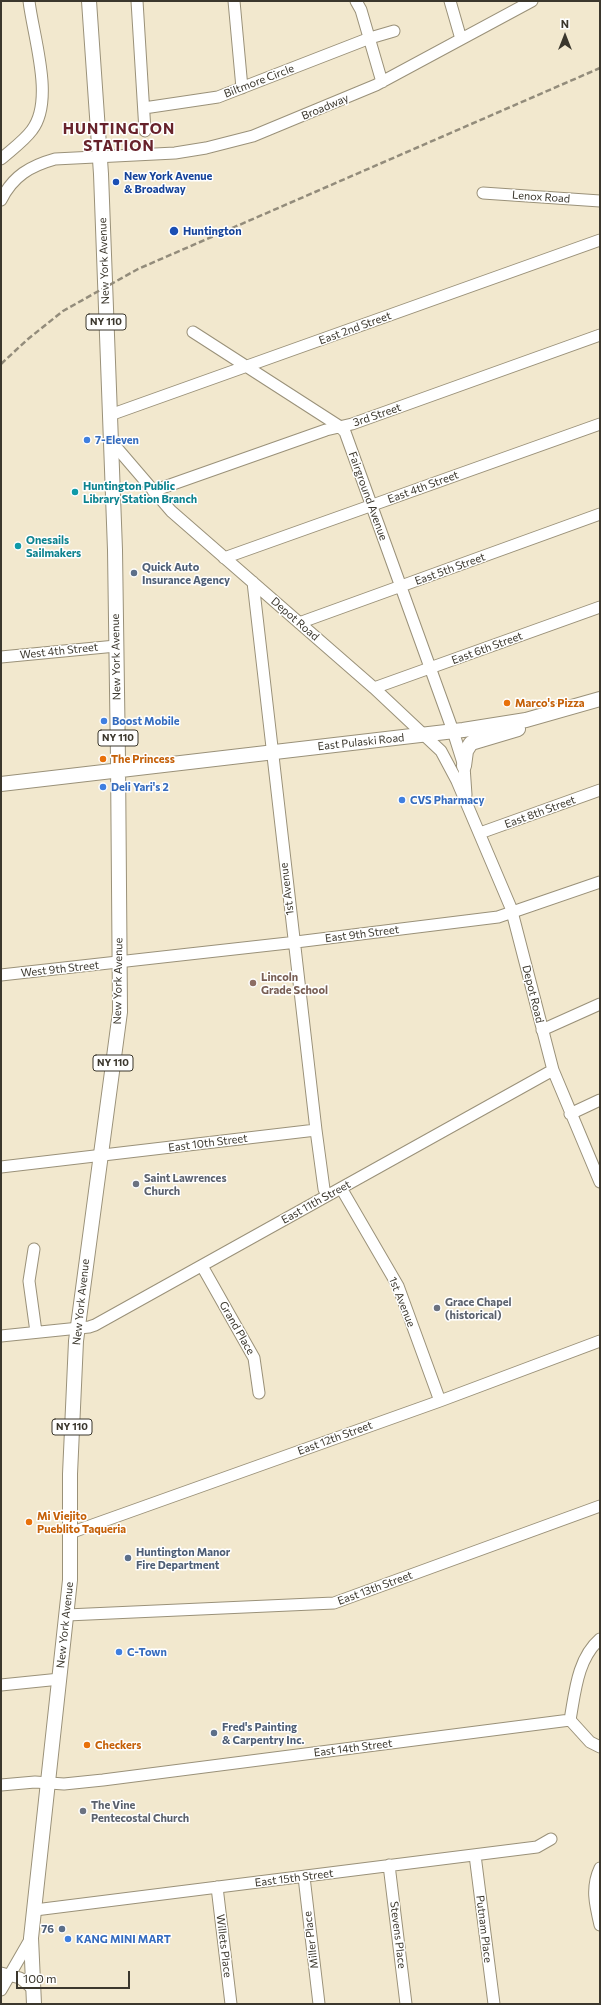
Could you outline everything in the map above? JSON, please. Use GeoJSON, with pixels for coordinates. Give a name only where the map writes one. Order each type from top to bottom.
{"type":"FeatureCollection","features":[{"type":"Feature","properties":{"kind":"main road","name":"New York Avenue"},"geometry":{"type":"LineString","coordinates":[[34,2004],[32,1988],[31,1938],[70,1580],[70,1474],[78,1328],[120,1012],[116,646],[110,415],[100,157],[89,1]]}},
{"type":"Feature","properties":{"kind":"main road","name":"East Pulaski Road"},"geometry":{"type":"LineString","coordinates":[[1,784],[454,731],[526,720],[600,699]]}},
{"type":"Feature","properties":{"kind":"main road"},"geometry":{"type":"LineString","coordinates":[[464,766],[466,751],[471,743],[519,729],[526,720]]}},
{"type":"Feature","properties":{"kind":"street"},"geometry":{"type":"LineString","coordinates":[[1,159],[32,130],[40,117],[42,102],[41,69],[29,1]]}},
{"type":"Feature","properties":{"kind":"street"},"geometry":{"type":"LineString","coordinates":[[137,1],[145,131]]}},
{"type":"Feature","properties":{"kind":"street"},"geometry":{"type":"LineString","coordinates":[[234,1],[242,88]]}},
{"type":"Feature","properties":{"kind":"street"},"geometry":{"type":"LineString","coordinates":[[356,1],[361,10],[370,38],[382,82]]}},
{"type":"Feature","properties":{"kind":"street"},"geometry":{"type":"LineString","coordinates":[[450,1],[461,39]]}},
{"type":"Feature","properties":{"kind":"street","name":"Broadway"},"geometry":{"type":"LineString","coordinates":[[2,197],[18,177],[36,164],[55,159],[175,153],[233,142],[253,136],[382,82],[532,1]]}},
{"type":"Feature","properties":{"kind":"street","name":"Biltmore Circle"},"geometry":{"type":"LineString","coordinates":[[144,108],[218,97],[370,38],[394,31]]}},
{"type":"Feature","properties":{"kind":"street","name":"Lenox Road"},"geometry":{"type":"LineString","coordinates":[[483,193],[600,201]]}},
{"type":"Feature","properties":{"kind":"street","name":"East 2nd Street"},"geometry":{"type":"LineString","coordinates":[[110,415],[600,240]]}},
{"type":"Feature","properties":{"kind":"street","name":"Fairground Avenue"},"geometry":{"type":"LineString","coordinates":[[193,332],[339,426],[345,432],[429,668],[454,731]]}},
{"type":"Feature","properties":{"kind":"street","name":"3rd Street"},"geometry":{"type":"LineString","coordinates":[[153,491],[339,426],[355,423],[600,335]]}},
{"type":"Feature","properties":{"kind":"street","name":"East 4th Street"},"geometry":{"type":"LineString","coordinates":[[224,558],[600,424]]}},
{"type":"Feature","properties":{"kind":"street","name":"Depot Road"},"geometry":{"type":"LineString","coordinates":[[110,440],[171,511],[374,688],[442,751],[480,833],[512,913],[553,1070],[570,1114],[600,1182]]}},
{"type":"Feature","properties":{"kind":"street","name":"East 5th Street"},"geometry":{"type":"LineString","coordinates":[[299,623],[600,514]]}},
{"type":"Feature","properties":{"kind":"street","name":"1st Avenue"},"geometry":{"type":"LineString","coordinates":[[253,582],[316,1130],[324,1188],[327,1195]]}},
{"type":"Feature","properties":{"kind":"street","name":"East 6th Street"},"geometry":{"type":"LineString","coordinates":[[374,688],[600,607]]}},
{"type":"Feature","properties":{"kind":"street","name":"West 4th Street"},"geometry":{"type":"LineString","coordinates":[[1,657],[116,646]]}},
{"type":"Feature","properties":{"kind":"street","name":"Depot Road"},"geometry":{"type":"LineString","coordinates":[[454,731],[464,766],[467,805]]}},
{"type":"Feature","properties":{"kind":"street","name":"East 8th Street"},"geometry":{"type":"LineString","coordinates":[[480,833],[600,790]]}},
{"type":"Feature","properties":{"kind":"street","name":"East 9th Street"},"geometry":{"type":"LineString","coordinates":[[119,962],[498,917],[600,882]]}},
{"type":"Feature","properties":{"kind":"street","name":"West 9th Street"},"geometry":{"type":"LineString","coordinates":[[1,975],[119,962]]}},
{"type":"Feature","properties":{"kind":"street"},"geometry":{"type":"LineString","coordinates":[[542,1030],[600,1004]]}},
{"type":"Feature","properties":{"kind":"street","name":"East 11th Street"},"geometry":{"type":"LineString","coordinates":[[1,1336],[95,1325],[553,1070]]}},
{"type":"Feature","properties":{"kind":"street"},"geometry":{"type":"LineString","coordinates":[[570,1114],[600,1100]]}},
{"type":"Feature","properties":{"kind":"street","name":"East 10th Street"},"geometry":{"type":"LineString","coordinates":[[1,1167],[316,1130]]}},
{"type":"Feature","properties":{"kind":"street","name":"1st Avenue"},"geometry":{"type":"LineString","coordinates":[[341,1188],[398,1286],[440,1401]]}},
{"type":"Feature","properties":{"kind":"street"},"geometry":{"type":"LineString","coordinates":[[34,1248],[29,1281],[36,1332]]}},
{"type":"Feature","properties":{"kind":"street","name":"Grand Place"},"geometry":{"type":"LineString","coordinates":[[202,1266],[254,1358],[259,1393]]}},
{"type":"Feature","properties":{"kind":"street","name":"East 12th Street"},"geometry":{"type":"LineString","coordinates":[[70,1533],[440,1401],[600,1341]]}},
{"type":"Feature","properties":{"kind":"street","name":"East 13th Street"},"geometry":{"type":"LineString","coordinates":[[67,1615],[334,1603],[600,1506]]}},
{"type":"Feature","properties":{"kind":"street"},"geometry":{"type":"LineString","coordinates":[[600,1639],[594,1644],[586,1657],[580,1672],[570,1720],[590,1742],[600,1747]]}},
{"type":"Feature","properties":{"kind":"street"},"geometry":{"type":"LineString","coordinates":[[1,1685],[60,1679]]}},
{"type":"Feature","properties":{"kind":"street","name":"East 14th Street"},"geometry":{"type":"LineString","coordinates":[[1,1785],[35,1782],[64,1784],[104,1780],[570,1720]]}},
{"type":"Feature","properties":{"kind":"street","name":"East 15th Street"},"geometry":{"type":"LineString","coordinates":[[35,1910],[537,1847],[551,1839]]}},
{"type":"Feature","properties":{"kind":"street","name":"Putnam Place"},"geometry":{"type":"LineString","coordinates":[[475,1855],[494,2004]]}},
{"type":"Feature","properties":{"kind":"street","name":"Stevens Place"},"geometry":{"type":"LineString","coordinates":[[389,1865],[406,2004]]}},
{"type":"Feature","properties":{"kind":"street"},"geometry":{"type":"LineString","coordinates":[[600,1868],[594,1881],[594,1889],[600,1925]]}},
{"type":"Feature","properties":{"kind":"street","name":"Miller Place"},"geometry":{"type":"LineString","coordinates":[[304,1877],[319,2004]]}},
{"type":"Feature","properties":{"kind":"street","name":"Willets Place"},"geometry":{"type":"LineString","coordinates":[[217,1887],[232,2004]]}},
{"type":"Feature","properties":{"kind":"street"},"geometry":{"type":"LineString","coordinates":[[1,1990],[5,1974],[31,1938]]}},
{"type":"Feature","properties":{"kind":"street"},"geometry":{"type":"LineString","coordinates":[[5,1974],[20,1978],[32,1988]]}},
{"type":"Feature","properties":{"kind":"railway"},"geometry":{"type":"LineString","coordinates":[[1,364],[28,339],[63,311],[138,269],[600,68]]}},
{"type":"Feature","properties":{"kind":"place","name":"New York Avenue & Broadway"},"geometry":{"type":"Point","coordinates":[116,182]}},
{"type":"Feature","properties":{"kind":"place","name":"Huntington"},"geometry":{"type":"Point","coordinates":[174,231]}},
{"type":"Feature","properties":{"kind":"place","name":"7-Eleven"},"geometry":{"type":"Point","coordinates":[87,440]}},
{"type":"Feature","properties":{"kind":"place","name":"Huntington Public Library Station Branch"},"geometry":{"type":"Point","coordinates":[75,492]}},
{"type":"Feature","properties":{"kind":"place","name":"Onesails Sailmakers"},"geometry":{"type":"Point","coordinates":[18,546]}},
{"type":"Feature","properties":{"kind":"place","name":"Quick Auto Insurance Agency"},"geometry":{"type":"Point","coordinates":[134,573]}},
{"type":"Feature","properties":{"kind":"place","name":"Marco's Pizza"},"geometry":{"type":"Point","coordinates":[507,703]}},
{"type":"Feature","properties":{"kind":"place","name":"Boost Mobile"},"geometry":{"type":"Point","coordinates":[104,721]}},
{"type":"Feature","properties":{"kind":"place","name":"The Princess"},"geometry":{"type":"Point","coordinates":[103,759]}},
{"type":"Feature","properties":{"kind":"place","name":"Deli Yari's 2"},"geometry":{"type":"Point","coordinates":[103,787]}},
{"type":"Feature","properties":{"kind":"place","name":"CVS Pharmacy"},"geometry":{"type":"Point","coordinates":[402,800]}},
{"type":"Feature","properties":{"kind":"place","name":"Lincoln Grade School"},"geometry":{"type":"Point","coordinates":[253,983]}},
{"type":"Feature","properties":{"kind":"place","name":"Saint Lawrences Church"},"geometry":{"type":"Point","coordinates":[136,1184]}},
{"type":"Feature","properties":{"kind":"place","name":"Grace Chapel (historical)"},"geometry":{"type":"Point","coordinates":[437,1308]}},
{"type":"Feature","properties":{"kind":"place","name":"Mi Viejito Pueblito Taqueria"},"geometry":{"type":"Point","coordinates":[29,1522]}},
{"type":"Feature","properties":{"kind":"place","name":"Huntington Manor Fire Department"},"geometry":{"type":"Point","coordinates":[128,1558]}},
{"type":"Feature","properties":{"kind":"place","name":"C-Town"},"geometry":{"type":"Point","coordinates":[119,1652]}},
{"type":"Feature","properties":{"kind":"place","name":"Fred's Painting & Carpentry Inc."},"geometry":{"type":"Point","coordinates":[214,1733]}},
{"type":"Feature","properties":{"kind":"place","name":"Checkers"},"geometry":{"type":"Point","coordinates":[87,1745]}},
{"type":"Feature","properties":{"kind":"place","name":"The Vine Pentecostal Church"},"geometry":{"type":"Point","coordinates":[83,1811]}},
{"type":"Feature","properties":{"kind":"place","name":"76"},"geometry":{"type":"Point","coordinates":[62,1929]}},
{"type":"Feature","properties":{"kind":"place","name":"KANG MINI MART"},"geometry":{"type":"Point","coordinates":[68,1939]}},
{"type":"Feature","properties":{"kind":"district","name":"HUNTINGTON STATION"},"geometry":{"type":"Point","coordinates":[119,138]}}]}
